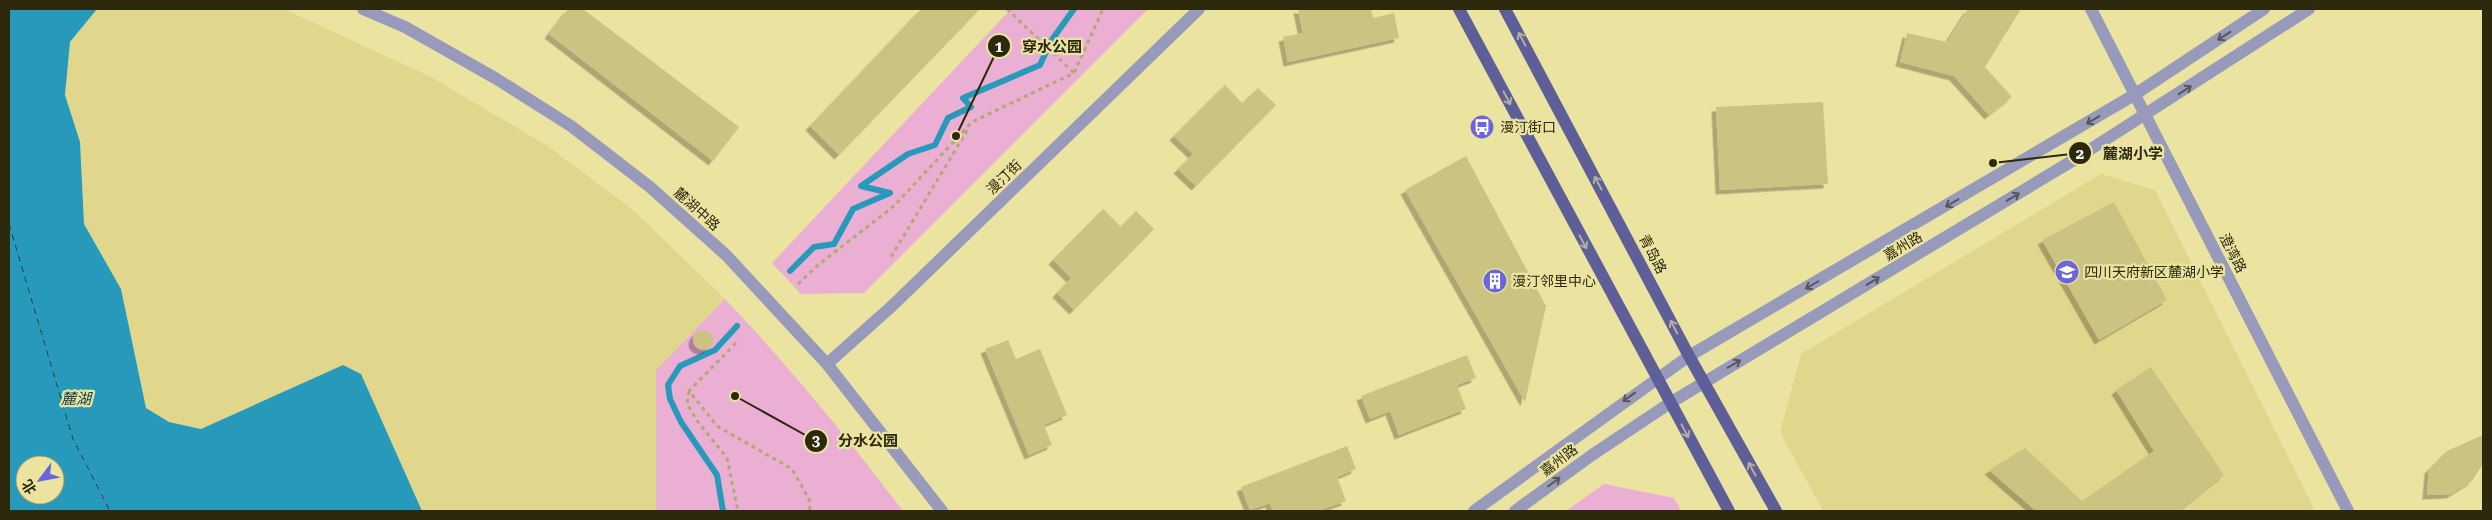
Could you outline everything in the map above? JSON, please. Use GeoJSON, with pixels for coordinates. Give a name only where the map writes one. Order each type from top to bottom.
{"type":"FeatureCollection","features":[{"type":"Feature","properties":{"kind":"main road"},"geometry":{"type":"LineString","coordinates":[[1459,9],[1729,511]]}},
{"type":"Feature","properties":{"kind":"main road","name":"青岛路"},"geometry":{"type":"LineString","coordinates":[[1505,9],[1688,356],[1776,511]]}},
{"type":"Feature","properties":{"kind":"street","name":"麓湖中路"},"geometry":{"type":"LineString","coordinates":[[363,9],[405,27],[495,78],[571,126],[629,170],[726,255],[827,364],[942,511]]}},
{"type":"Feature","properties":{"kind":"street","name":"漫汀街"},"geometry":{"type":"LineString","coordinates":[[827,364],[892,306],[1198,9]]}},
{"type":"Feature","properties":{"kind":"street","name":"澄湾路"},"geometry":{"type":"LineString","coordinates":[[2091,9],[2144,116],[2348,511]]}},
{"type":"Feature","properties":{"kind":"street","name":"嘉州路"},"geometry":{"type":"LineString","coordinates":[[1474,511],[1656,377],[1688,356],[2134,95],[2264,9]]}},
{"type":"Feature","properties":{"kind":"street","name":"嘉州路"},"geometry":{"type":"LineString","coordinates":[[1515,511],[1592,455],[1670,402],[2144,116],[2309,9]]}},
{"type":"Feature","properties":{"kind":"path"},"geometry":{"type":"LineString","coordinates":[[1007,9],[1074,73]]}},
{"type":"Feature","properties":{"kind":"path"},"geometry":{"type":"LineString","coordinates":[[798,284],[818,264],[894,206],[972,122],[1074,73],[1103,9]]}},
{"type":"Feature","properties":{"kind":"path"},"geometry":{"type":"LineString","coordinates":[[891,257],[972,122]]}},
{"type":"Feature","properties":{"kind":"path"},"geometry":{"type":"LineString","coordinates":[[736,343],[689,391],[687,404],[727,458],[738,511]]}},
{"type":"Feature","properties":{"kind":"path"},"geometry":{"type":"LineString","coordinates":[[689,391],[717,426],[792,468],[809,498],[810,511]]}},
{"type":"Feature","properties":{"kind":"shaded area"},"geometry":{"type":"Polygon","coordinates":[[[97,9],[284,9],[431,77],[546,145],[633,210],[725,299],[656,370],[656,511],[422,511],[343,365],[201,429],[169,422],[146,408],[121,289],[84,224],[80,142],[65,95],[70,42],[97,9]]]}},
{"type":"Feature","properties":{"kind":"shaded area"},"geometry":{"type":"Polygon","coordinates":[[[1011,9],[1148,9],[864,293],[801,294],[772,263],[1011,9]]]}},
{"type":"Feature","properties":{"kind":"shaded area","name":"四川天府新区麓湖小学"},"geometry":{"type":"Polygon","coordinates":[[[2101,174],[2155,190],[2315,511],[1823,511],[1780,432],[1801,354],[2101,174]]]}},
{"type":"Feature","properties":{"kind":"shaded area"},"geometry":{"type":"Polygon","coordinates":[[[725,299],[817,402],[903,511],[656,511],[656,370],[725,299]]]}},
{"type":"Feature","properties":{"kind":"shaded area"},"geometry":{"type":"Polygon","coordinates":[[[1604,484],[1674,498],[1681,511],[1566,511],[1604,484]]]}},
{"type":"Feature","properties":{"kind":"water","name":"麓湖"},"geometry":{"type":"Polygon","coordinates":[[[9,9],[97,9],[70,42],[65,95],[80,142],[84,224],[121,289],[146,408],[169,422],[201,429],[343,365],[361,374],[422,511],[9,511],[9,9]]]}},
{"type":"Feature","properties":{"kind":"building"},"geometry":{"type":"Polygon","coordinates":[[[568,9],[583,9],[739,127],[713,161],[549,34],[568,9]]]}},
{"type":"Feature","properties":{"kind":"building"},"geometry":{"type":"Polygon","coordinates":[[[921,9],[980,9],[839,155],[810,126],[921,9]]]}},
{"type":"Feature","properties":{"kind":"building"},"geometry":{"type":"Polygon","coordinates":[[[1298,9],[1371,9],[1373,18],[1394,13],[1399,38],[1288,62],[1283,37],[1303,33],[1298,9]]]}},
{"type":"Feature","properties":{"kind":"building"},"geometry":{"type":"Polygon","coordinates":[[[1968,9],[2021,9],[1985,67],[2012,97],[1989,115],[1954,76],[1900,62],[1907,33],[1947,42],[1968,9]]]}},
{"type":"Feature","properties":{"kind":"building"},"geometry":{"type":"Polygon","coordinates":[[[1225,85],[1242,103],[1258,88],[1276,105],[1196,186],[1178,169],[1193,154],[1174,136],[1225,85]]]}},
{"type":"Feature","properties":{"kind":"building"},"geometry":{"type":"Polygon","coordinates":[[[1823,102],[1828,184],[1720,190],[1716,107],[1823,102]]]}},
{"type":"Feature","properties":{"kind":"building","name":"漫汀邻里中心"},"geometry":{"type":"Polygon","coordinates":[[[1466,156],[1546,306],[1525,402],[1405,190],[1466,156]]]}},
{"type":"Feature","properties":{"kind":"building"},"geometry":{"type":"Polygon","coordinates":[[[2114,202],[2167,300],[2099,340],[2042,240],[2114,202]]]}},
{"type":"Feature","properties":{"kind":"building"},"geometry":{"type":"Polygon","coordinates":[[[1103,209],[1121,227],[1136,211],[1154,229],[1074,310],[1057,293],[1071,278],[1053,260],[1103,209]]]}},
{"type":"Feature","properties":{"kind":"building"},"geometry":{"type":"Polygon","coordinates":[[[703,330],[710,333],[713,340],[710,347],[703,350],[696,347],[693,340],[696,333],[703,330]]]}},
{"type":"Feature","properties":{"kind":"building"},"geometry":{"type":"Polygon","coordinates":[[[1008,340],[1016,359],[1040,349],[1067,415],[1044,425],[1052,445],[1029,455],[985,349],[1008,340]]]}},
{"type":"Feature","properties":{"kind":"building"},"geometry":{"type":"Polygon","coordinates":[[[1467,355],[1476,378],[1457,385],[1466,409],[1399,435],[1390,411],[1370,419],[1361,396],[1467,355]]]}},
{"type":"Feature","properties":{"kind":"building"},"geometry":{"type":"Polygon","coordinates":[[[2151,367],[2224,475],[2179,511],[2036,511],[1989,470],[2025,448],[2082,501],[2154,451],[2116,390],[2151,367]]]}},
{"type":"Feature","properties":{"kind":"building"},"geometry":{"type":"Polygon","coordinates":[[[2483,435],[2483,464],[2472,481],[2451,494],[2427,495],[2429,469],[2447,451],[2483,435]]]}},
{"type":"Feature","properties":{"kind":"building"},"geometry":{"type":"Polygon","coordinates":[[[1347,446],[1356,469],[1337,477],[1346,501],[1318,511],[1273,511],[1270,503],[1250,510],[1241,487],[1347,446]]]}},
{"type":"Feature","properties":{"kind":"waterway"},"geometry":{"type":"LineString","coordinates":[[790,271],[814,247],[834,244],[853,209],[890,193],[861,186],[908,154],[935,145],[948,118],[971,107],[963,98],[1040,65],[1051,41],[1074,9]]}},
{"type":"Feature","properties":{"kind":"waterway"},"geometry":{"type":"LineString","coordinates":[[723,511],[717,475],[681,422],[670,399],[668,385],[680,366],[715,350],[737,326]]}},
{"type":"Feature","properties":{"kind":"ferry route"},"geometry":{"type":"LineString","coordinates":[[9,224],[73,439],[110,511]]}},
{"type":"Feature","properties":{"kind":"place","name":"漫汀街口"},"geometry":{"type":"Point","coordinates":[1482,127]}},
{"type":"Feature","properties":{"kind":"place","name":"穿水公园"},"geometry":{"type":"Point","coordinates":[956,136]}},
{"type":"Feature","properties":{"kind":"place","name":"麓湖小学"},"geometry":{"type":"Point","coordinates":[1993,163]}},
{"type":"Feature","properties":{"kind":"place","name":"四川天府新区麓湖小学"},"geometry":{"type":"Point","coordinates":[2067,272]}},
{"type":"Feature","properties":{"kind":"place","name":"漫汀邻里中心"},"geometry":{"type":"Point","coordinates":[1495,281]}},
{"type":"Feature","properties":{"kind":"place","name":"分水公园"},"geometry":{"type":"Point","coordinates":[735,396]}}]}
